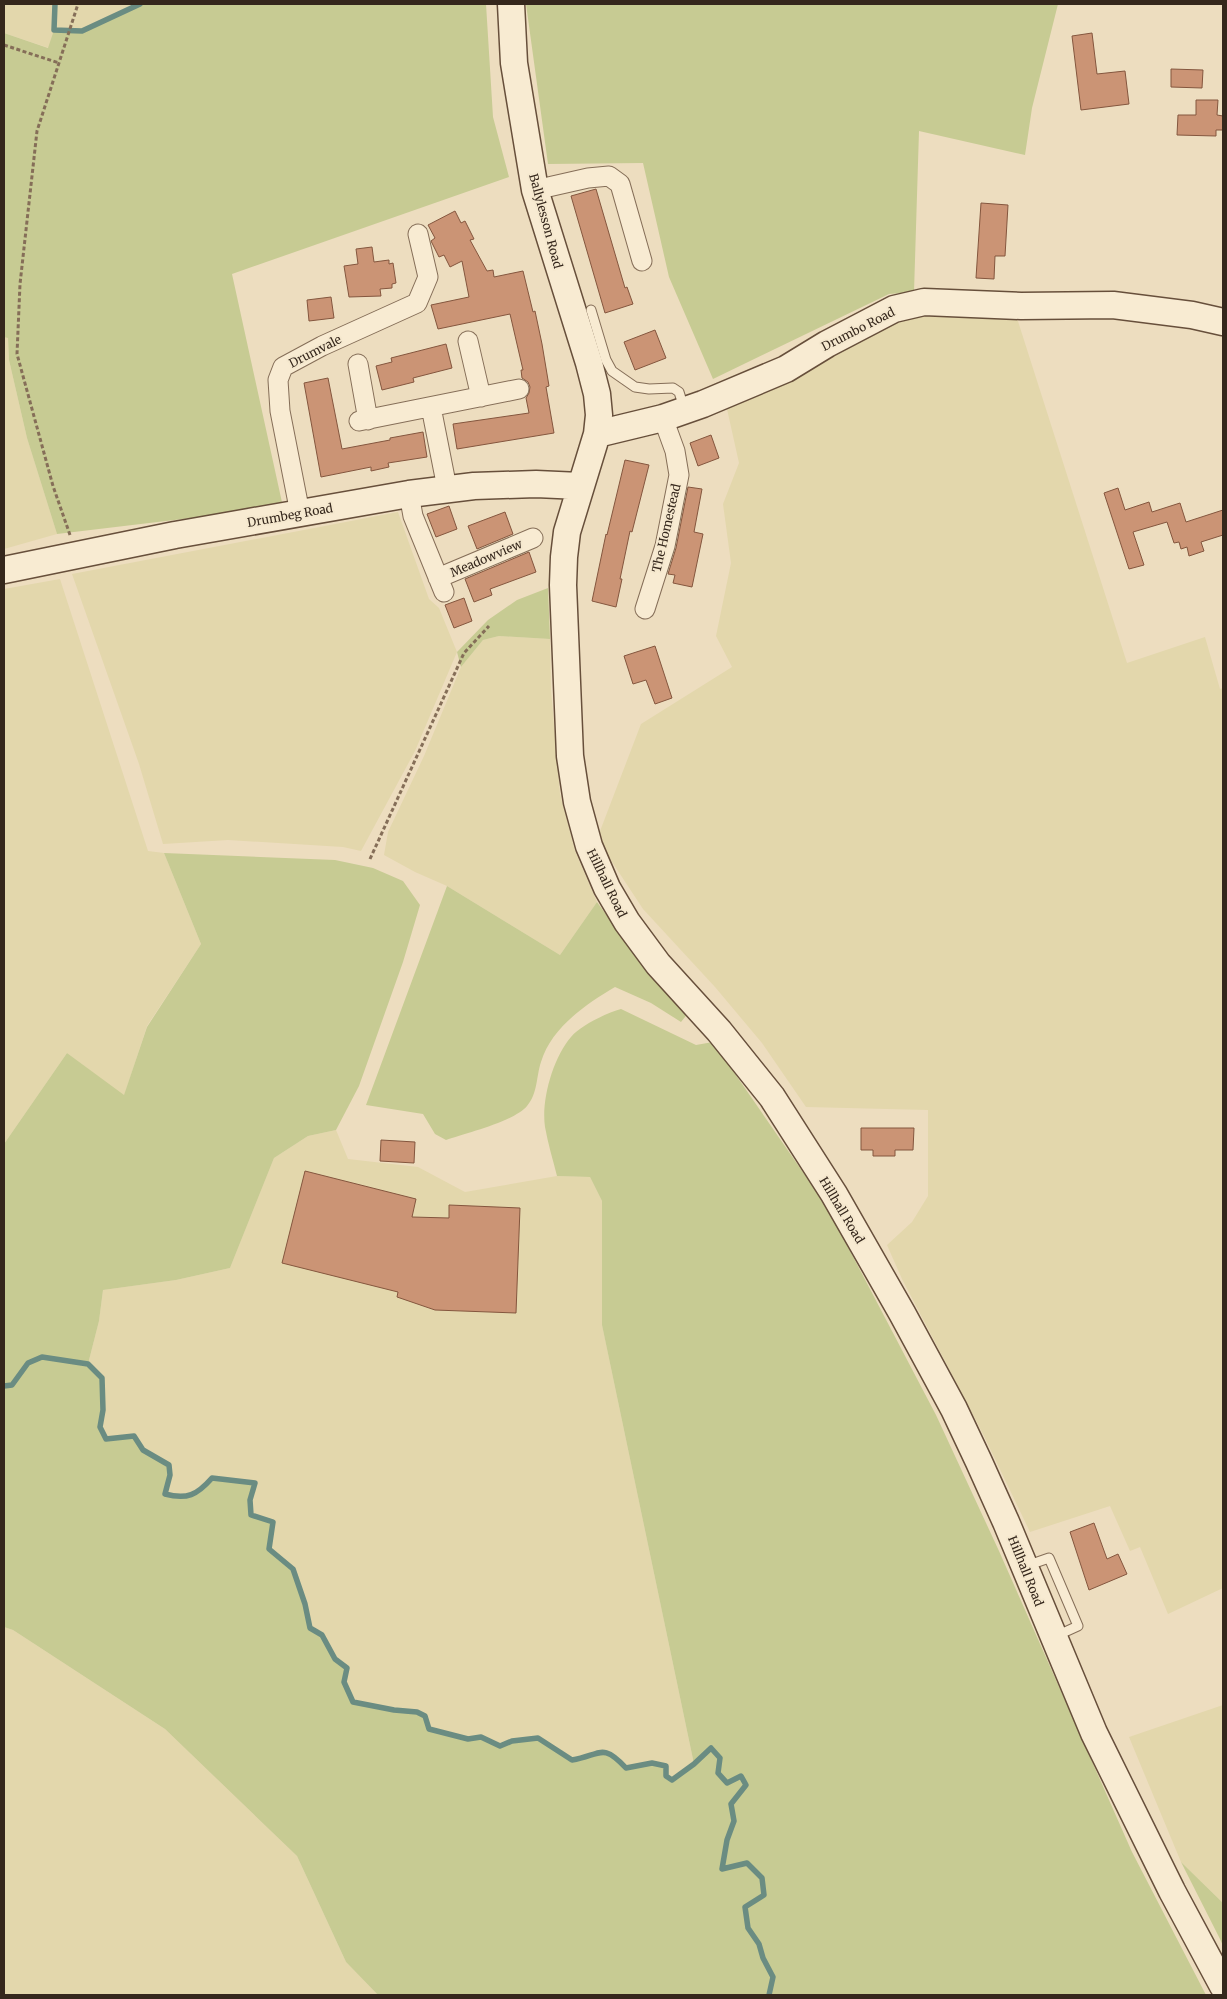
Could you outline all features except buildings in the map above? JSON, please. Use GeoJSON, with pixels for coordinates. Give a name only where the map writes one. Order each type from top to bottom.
{"type":"FeatureCollection","features":[{"type":"Feature","properties":{"kind":"main road","name":"Ballylesson Road"},"geometry":{"type":"LineString","coordinates":[[512,4],[514,63],[535,190],[593,378],[599,415],[597,434]]}},
{"type":"Feature","properties":{"kind":"main road","name":"Drumbo Road"},"geometry":{"type":"LineString","coordinates":[[597,434],[674,414],[786,369],[827,344],[894,309],[924,302],[1021,306],[1113,305],[1192,314],[1223,322]]}},
{"type":"Feature","properties":{"kind":"main road","name":"Hillhall Road"},"geometry":{"type":"LineString","coordinates":[[597,434],[567,532],[563,586],[570,756],[577,802],[589,846],[607,888],[627,922],[658,964],[719,1031],[772,1098],[834,1194],[902,1313],[954,1410],[1024,1566],[1094,1733],[1172,1891],[1223,1986]]}},
{"type":"Feature","properties":{"kind":"main road","name":"Drumbeg Road"},"geometry":{"type":"LineString","coordinates":[[4,570],[300,513],[447,488],[527,485],[580,486]]}},
{"type":"Feature","properties":{"kind":"street"},"geometry":{"type":"LineString","coordinates":[[535,190],[588,178],[609,176],[620,184],[642,261]]}},
{"type":"Feature","properties":{"kind":"street","name":"Drumvale"},"geometry":{"type":"LineString","coordinates":[[300,513],[280,411],[278,380],[283,367],[322,346],[417,303],[428,277],[418,234]]}},
{"type":"Feature","properties":{"kind":"street"},"geometry":{"type":"LineString","coordinates":[[468,341],[481,397]]}},
{"type":"Feature","properties":{"kind":"street"},"geometry":{"type":"LineString","coordinates":[[358,364],[363,420],[519,389]]}},
{"type":"Feature","properties":{"kind":"street"},"geometry":{"type":"LineString","coordinates":[[431,407],[447,488]]}},
{"type":"Feature","properties":{"kind":"street","name":"The Homestead"},"geometry":{"type":"LineString","coordinates":[[645,609],[665,546],[679,475],[675,451],[674,414]]}},
{"type":"Feature","properties":{"kind":"street","name":"Meadowview"},"geometry":{"type":"LineString","coordinates":[[409,494],[413,516],[441,585],[534,538]]}},
{"type":"Feature","properties":{"kind":"lane"},"geometry":{"type":"LineString","coordinates":[[591,310],[606,360],[612,371],[635,387],[649,389],[673,388],[679,392],[674,414]]}},
{"type":"Feature","properties":{"kind":"path"},"geometry":{"type":"LineString","coordinates":[[76,555],[53,486],[17,354],[20,284],[37,131],[75,19],[78,4]]}},
{"type":"Feature","properties":{"kind":"path"},"geometry":{"type":"LineString","coordinates":[[4,45],[59,63]]}},
{"type":"Feature","properties":{"kind":"path"},"geometry":{"type":"LineString","coordinates":[[370,859],[464,653],[489,626]]}},
{"type":"Feature","properties":{"kind":"shaded area"},"geometry":{"type":"Polygon","coordinates":[[[4,4],[140,4],[82,31],[54,30],[49,48],[4,33],[4,4]]]}},
{"type":"Feature","properties":{"kind":"shaded area"},"geometry":{"type":"Polygon","coordinates":[[[909,314],[1016,315],[1127,663],[1205,637],[1220,689],[1223,688],[1223,1588],[1168,1614],[1140,1547],[1130,1551],[1110,1506],[1030,1532],[984,1436],[902,1279],[887,1245],[912,1222],[928,1196],[928,1110],[806,1107],[762,1043],[715,987],[643,909],[597,839],[641,724],[732,667],[716,636],[731,563],[723,504],[739,463],[727,409],[909,314]]]}},
{"type":"Feature","properties":{"kind":"shaded area"},"geometry":{"type":"Polygon","coordinates":[[[4,337],[8,337],[9,360],[27,438],[57,534],[4,549],[4,337]]]}},
{"type":"Feature","properties":{"kind":"shaded area"},"geometry":{"type":"Polygon","coordinates":[[[398,512],[429,599],[439,608],[457,652],[415,751],[361,851],[343,847],[228,840],[163,844],[139,764],[72,574],[398,512]]]}},
{"type":"Feature","properties":{"kind":"shaded area"},"geometry":{"type":"Polygon","coordinates":[[[60,579],[148,851],[164,853],[201,944],[147,1026],[124,1096],[67,1053],[4,1144],[4,589],[60,579]]]}},
{"type":"Feature","properties":{"kind":"shaded area"},"geometry":{"type":"Polygon","coordinates":[[[499,636],[550,639],[551,690],[560,794],[575,851],[597,902],[560,955],[447,886],[415,872],[384,855],[388,832],[424,756],[461,667],[483,640],[499,636]]]}},
{"type":"Feature","properties":{"kind":"shaded area"},"geometry":{"type":"Polygon","coordinates":[[[336,1130],[348,1159],[418,1167],[465,1192],[557,1176],[590,1177],[602,1201],[602,1325],[694,1764],[672,1780],[666,1776],[666,1766],[652,1763],[626,1768],[615,1755],[602,1750],[572,1760],[538,1738],[512,1741],[500,1746],[481,1737],[468,1739],[429,1729],[425,1716],[417,1712],[394,1710],[353,1702],[344,1682],[347,1668],[335,1659],[322,1635],[310,1628],[305,1604],[293,1569],[269,1549],[251,1515],[250,1500],[255,1483],[200,1492],[178,1498],[165,1494],[170,1475],[169,1465],[143,1450],[134,1436],[106,1439],[100,1427],[103,1410],[88,1364],[99,1321],[103,1290],[176,1280],[230,1268],[274,1158],[308,1136],[336,1130]]]}},
{"type":"Feature","properties":{"kind":"shaded area"},"geometry":{"type":"Polygon","coordinates":[[[4,1627],[13,1630],[165,1729],[297,1856],[346,1962],[378,1995],[4,1995],[4,1627]]]}},
{"type":"Feature","properties":{"kind":"shaded area"},"geometry":{"type":"Polygon","coordinates":[[[1223,1705],[1223,1903],[1181,1862],[1129,1737],[1223,1705]]]}},
{"type":"Feature","properties":{"kind":"green space"},"geometry":{"type":"Polygon","coordinates":[[[140,4],[486,4],[493,117],[509,177],[232,274],[283,507],[57,534],[27,438],[9,360],[8,338],[4,337],[4,33],[48,48],[54,30],[82,31],[140,4]]]}},
{"type":"Feature","properties":{"kind":"green space"},"geometry":{"type":"Polygon","coordinates":[[[526,4],[1058,4],[1032,108],[1025,155],[919,131],[914,292],[889,294],[713,379],[669,277],[643,163],[548,164],[526,4]]]}},
{"type":"Feature","properties":{"kind":"green space"},"geometry":{"type":"Polygon","coordinates":[[[548,588],[550,639],[499,636],[483,640],[461,667],[457,652],[488,620],[517,600],[548,588]]]}},
{"type":"Feature","properties":{"kind":"green space"},"geometry":{"type":"Polygon","coordinates":[[[164,853],[335,860],[373,868],[403,881],[420,905],[403,962],[359,1086],[336,1130],[308,1136],[274,1158],[230,1268],[176,1280],[103,1290],[99,1321],[88,1364],[102,1378],[103,1410],[100,1427],[106,1439],[134,1436],[144,1450],[169,1465],[170,1475],[165,1494],[173,1496],[191,1495],[201,1489],[212,1478],[255,1483],[250,1500],[251,1515],[273,1522],[269,1549],[293,1569],[305,1604],[310,1628],[322,1635],[335,1659],[347,1668],[344,1682],[353,1702],[394,1710],[417,1712],[425,1716],[429,1729],[468,1739],[481,1737],[500,1746],[512,1741],[538,1738],[572,1760],[601,1752],[612,1755],[626,1768],[652,1763],[666,1766],[666,1776],[672,1780],[694,1764],[602,1325],[602,1201],[590,1177],[557,1176],[544,1116],[550,1080],[559,1056],[575,1033],[602,1016],[621,1009],[696,1045],[713,1042],[827,1207],[936,1415],[999,1551],[1132,1852],[1206,1995],[378,1995],[346,1962],[297,1856],[165,1729],[13,1630],[4,1627],[4,1144],[67,1053],[124,1095],[147,1027],[201,944],[164,853]]]}},
{"type":"Feature","properties":{"kind":"green space"},"geometry":{"type":"Polygon","coordinates":[[[447,886],[560,955],[597,902],[644,967],[689,1012],[681,1022],[651,1003],[615,987],[581,1009],[553,1038],[541,1062],[535,1090],[527,1106],[512,1117],[501,1122],[446,1140],[435,1134],[423,1114],[366,1105],[447,886]]]}},
{"type":"Feature","properties":{"kind":"green space"},"geometry":{"type":"Polygon","coordinates":[[[1181,1862],[1223,1903],[1223,1946],[1220,1939],[1181,1862]]]}},
{"type":"Feature","properties":{"kind":"waterway"},"geometry":{"type":"LineString","coordinates":[[55,4],[54,30],[82,31],[140,4]]}},
{"type":"Feature","properties":{"kind":"waterway"},"geometry":{"type":"LineString","coordinates":[[4,1386],[12,1385],[28,1363],[42,1357],[88,1364],[102,1378],[103,1410],[100,1427],[106,1439],[134,1436],[143,1450],[169,1465],[170,1475],[165,1494],[173,1496],[191,1495],[201,1489],[212,1478],[255,1483],[250,1500],[251,1515],[273,1522],[269,1549],[293,1569],[305,1604],[310,1628],[322,1635],[335,1659],[347,1668],[344,1682],[353,1702],[394,1710],[417,1712],[425,1716],[429,1729],[468,1739],[481,1737],[500,1746],[512,1741],[538,1738],[572,1760],[601,1752],[612,1755],[626,1768],[652,1763],[666,1766],[666,1776],[672,1780],[694,1764],[711,1748],[720,1758],[718,1773],[727,1783],[741,1776],[746,1785],[731,1804],[734,1821],[727,1840],[722,1869],[747,1863],[762,1878],[764,1895],[745,1907],[748,1928],[759,1944],[763,1958],[773,1977],[769,1995]]}}]}
